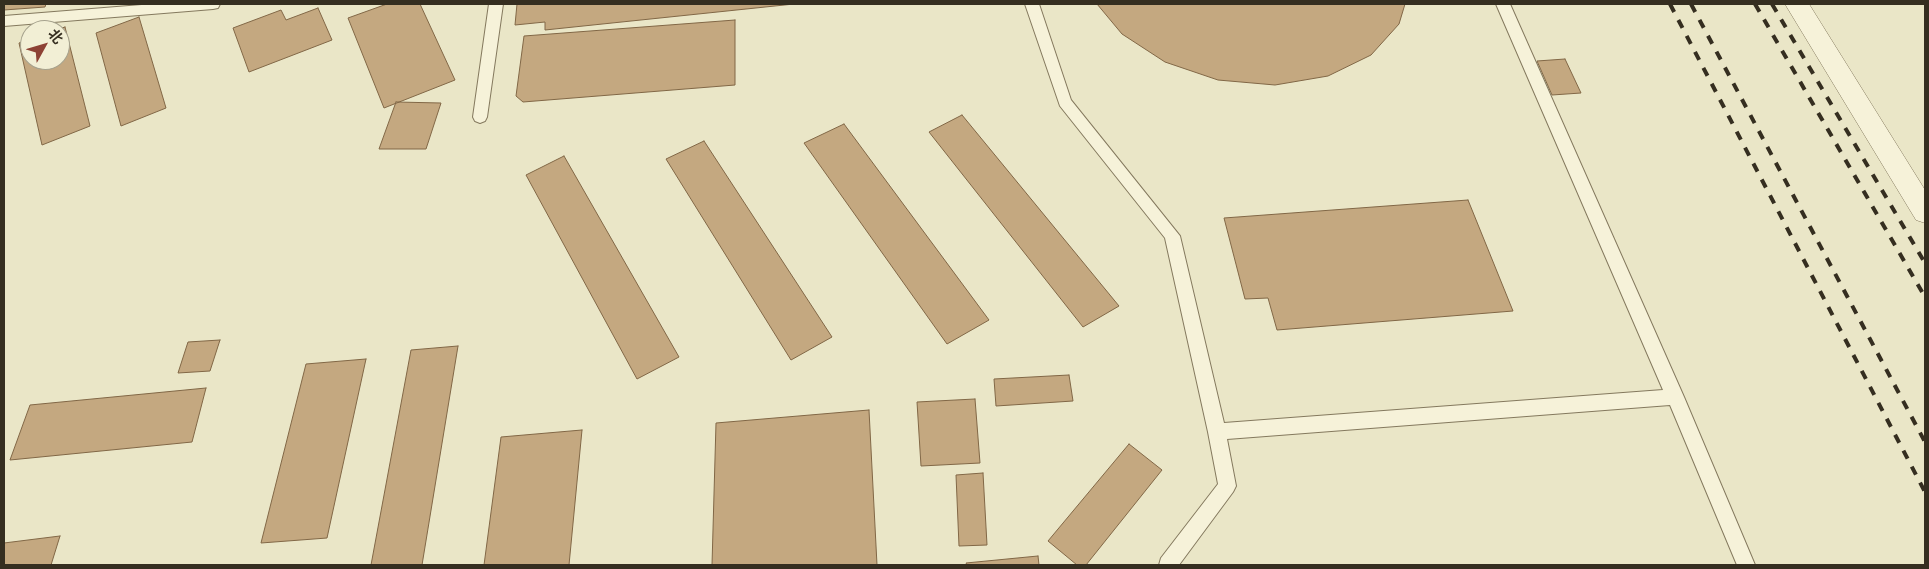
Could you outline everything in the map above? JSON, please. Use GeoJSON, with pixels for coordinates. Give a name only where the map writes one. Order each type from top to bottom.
{"type":"FeatureCollection","features":[{"type":"Feature","properties":{"kind":"street"},"geometry":{"type":"LineString","coordinates":[[1797,4],[1925,212]]}},
{"type":"Feature","properties":{"kind":"lane"},"geometry":{"type":"LineString","coordinates":[[4,21],[127,8],[213,4]]}},
{"type":"Feature","properties":{"kind":"lane"},"geometry":{"type":"LineString","coordinates":[[480,117],[496,4]]}},
{"type":"Feature","properties":{"kind":"lane"},"geometry":{"type":"LineString","coordinates":[[1032,4],[1065,102],[1172,236],[1217,432],[1227,486],[1168,565]]}},
{"type":"Feature","properties":{"kind":"lane"},"geometry":{"type":"LineString","coordinates":[[1503,4],[1675,397],[1746,565]]}},
{"type":"Feature","properties":{"kind":"lane"},"geometry":{"type":"LineString","coordinates":[[1217,432],[1675,397]]}},
{"type":"Feature","properties":{"kind":"building"},"geometry":{"type":"Polygon","coordinates":[[[4,4],[46,4],[45,7],[4,10],[4,4]]]}},
{"type":"Feature","properties":{"kind":"building"},"geometry":{"type":"Polygon","coordinates":[[[387,4],[420,4],[455,80],[384,108],[348,18],[387,4]]]}},
{"type":"Feature","properties":{"kind":"building"},"geometry":{"type":"Polygon","coordinates":[[[517,4],[794,4],[545,30],[545,22],[515,25],[517,4]]]}},
{"type":"Feature","properties":{"kind":"building"},"geometry":{"type":"Polygon","coordinates":[[[1097,4],[1405,4],[1399,24],[1371,55],[1328,76],[1275,85],[1218,80],[1165,62],[1122,34],[1097,4]]]}},
{"type":"Feature","properties":{"kind":"building"},"geometry":{"type":"Polygon","coordinates":[[[318,8],[332,40],[249,72],[233,28],[281,10],[286,20],[318,8]]]}},
{"type":"Feature","properties":{"kind":"building"},"geometry":{"type":"Polygon","coordinates":[[[139,17],[166,108],[121,126],[96,33],[139,17]]]}},
{"type":"Feature","properties":{"kind":"building"},"geometry":{"type":"Polygon","coordinates":[[[735,20],[735,85],[523,102],[516,96],[524,36],[735,20]]]}},
{"type":"Feature","properties":{"kind":"building"},"geometry":{"type":"Polygon","coordinates":[[[70,47],[90,126],[42,145],[25,70],[70,70],[70,47]]]}},
{"type":"Feature","properties":{"kind":"building"},"geometry":{"type":"Polygon","coordinates":[[[1565,59],[1581,93],[1552,95],[1537,61],[1565,59]]]}},
{"type":"Feature","properties":{"kind":"building"},"geometry":{"type":"Polygon","coordinates":[[[396,102],[441,103],[426,149],[379,149],[396,102]]]}},
{"type":"Feature","properties":{"kind":"building"},"geometry":{"type":"Polygon","coordinates":[[[962,115],[1119,306],[1083,327],[929,132],[962,115]]]}},
{"type":"Feature","properties":{"kind":"building"},"geometry":{"type":"Polygon","coordinates":[[[844,124],[989,320],[947,344],[804,143],[844,124]]]}},
{"type":"Feature","properties":{"kind":"building"},"geometry":{"type":"Polygon","coordinates":[[[704,141],[832,337],[791,360],[666,159],[704,141]]]}},
{"type":"Feature","properties":{"kind":"building"},"geometry":{"type":"Polygon","coordinates":[[[564,156],[679,357],[637,379],[526,175],[564,156]]]}},
{"type":"Feature","properties":{"kind":"building"},"geometry":{"type":"Polygon","coordinates":[[[1468,200],[1513,311],[1277,330],[1268,298],[1245,299],[1224,218],[1468,200]]]}},
{"type":"Feature","properties":{"kind":"building"},"geometry":{"type":"Polygon","coordinates":[[[220,340],[210,371],[178,373],[188,342],[220,340]]]}},
{"type":"Feature","properties":{"kind":"building"},"geometry":{"type":"Polygon","coordinates":[[[458,346],[422,565],[371,565],[411,350],[458,346]]]}},
{"type":"Feature","properties":{"kind":"building"},"geometry":{"type":"Polygon","coordinates":[[[366,359],[327,538],[261,543],[306,364],[366,359]]]}},
{"type":"Feature","properties":{"kind":"building"},"geometry":{"type":"Polygon","coordinates":[[[1069,375],[1073,401],[996,406],[994,379],[1069,375]]]}},
{"type":"Feature","properties":{"kind":"building"},"geometry":{"type":"Polygon","coordinates":[[[206,388],[192,442],[10,460],[30,405],[206,388]]]}},
{"type":"Feature","properties":{"kind":"building"},"geometry":{"type":"Polygon","coordinates":[[[975,399],[980,463],[921,466],[917,402],[975,399]]]}},
{"type":"Feature","properties":{"kind":"building"},"geometry":{"type":"Polygon","coordinates":[[[869,410],[877,565],[712,565],[716,423],[869,410]]]}},
{"type":"Feature","properties":{"kind":"building"},"geometry":{"type":"Polygon","coordinates":[[[582,430],[569,565],[484,565],[501,437],[582,430]]]}},
{"type":"Feature","properties":{"kind":"building"},"geometry":{"type":"Polygon","coordinates":[[[1129,444],[1162,470],[1086,565],[1077,565],[1048,541],[1129,444]]]}},
{"type":"Feature","properties":{"kind":"building"},"geometry":{"type":"Polygon","coordinates":[[[983,473],[987,545],[959,546],[956,475],[983,473]]]}},
{"type":"Feature","properties":{"kind":"building"},"geometry":{"type":"Polygon","coordinates":[[[60,536],[51,565],[4,565],[4,543],[60,536]]]}},
{"type":"Feature","properties":{"kind":"building"},"geometry":{"type":"Polygon","coordinates":[[[1038,556],[1039,565],[967,565],[966,563],[1038,556]]]}},
{"type":"Feature","properties":{"kind":"railway"},"geometry":{"type":"LineString","coordinates":[[1670,4],[1925,492]]}},
{"type":"Feature","properties":{"kind":"railway"},"geometry":{"type":"LineString","coordinates":[[1691,4],[1925,442]]}},
{"type":"Feature","properties":{"kind":"railway"},"geometry":{"type":"LineString","coordinates":[[1755,4],[1925,297]]}},
{"type":"Feature","properties":{"kind":"railway"},"geometry":{"type":"LineString","coordinates":[[1772,4],[1925,263]]}}]}
